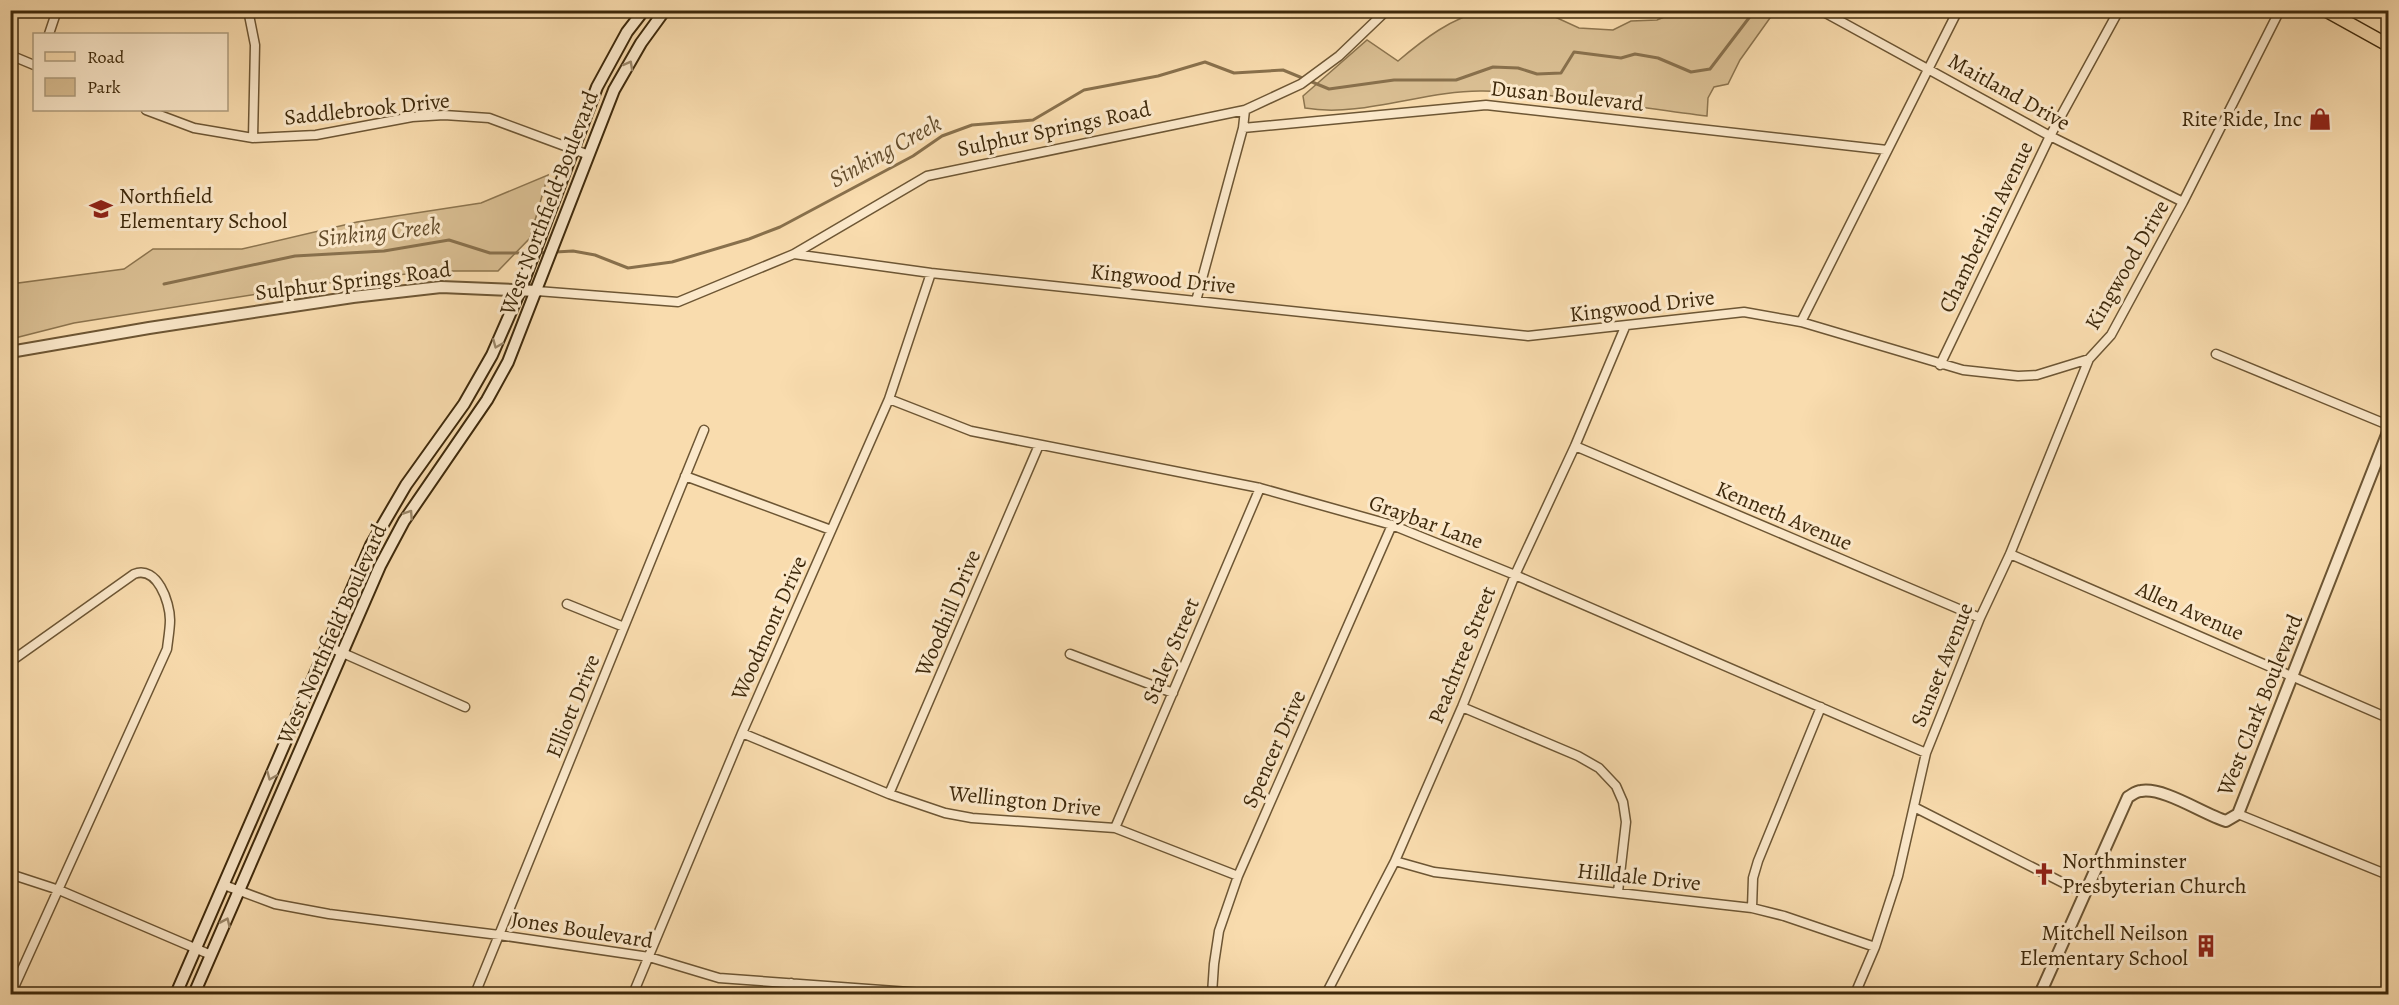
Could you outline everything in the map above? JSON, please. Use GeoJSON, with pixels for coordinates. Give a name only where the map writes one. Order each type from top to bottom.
{"type":"FeatureCollection","features":[{"type":"Feature","properties":{"kind":"main road","name":"West Northfield Boulevard"},"geometry":{"type":"LineString","coordinates":[[176,994],[371,545],[406,485],[464,404],[492,355],[520,291],[597,87],[627,32],[644,10]]}},
{"type":"Feature","properties":{"kind":"main road","name":"West Northfield Boulevard"},"geometry":{"type":"LineString","coordinates":[[194,994],[380,567],[404,521],[487,400],[508,362],[615,90],[641,43],[665,10]]}},
{"type":"Feature","properties":{"kind":"main road"},"geometry":{"type":"LineString","coordinates":[[2325,10],[2388,45]]}},
{"type":"Feature","properties":{"kind":"main road","name":"Sulphur Springs Road"},"geometry":{"type":"LineString","coordinates":[[10,352],[148,328],[441,287],[537,291]]}},
{"type":"Feature","properties":{"kind":"main road","name":"West Clark Boulevard"},"geometry":{"type":"LineString","coordinates":[[2040,994],[2128,797],[2138,791],[2159,792],[2226,821],[2238,814],[2388,432]]}},
{"type":"Feature","properties":{"kind":"street"},"geometry":{"type":"LineString","coordinates":[[49,33],[57,10]]}},
{"type":"Feature","properties":{"kind":"street"},"geometry":{"type":"LineString","coordinates":[[248,10],[255,45],[253,138]]}},
{"type":"Feature","properties":{"kind":"street","name":"Sulphur Springs Road"},"geometry":{"type":"LineString","coordinates":[[537,291],[678,302],[794,254],[927,176],[1245,110],[1301,84],[1339,56],[1388,10]]}},
{"type":"Feature","properties":{"kind":"street","name":"Maitland Drive"},"geometry":{"type":"LineString","coordinates":[[1820,10],[2050,136],[2183,202]]}},
{"type":"Feature","properties":{"kind":"street"},"geometry":{"type":"LineString","coordinates":[[1801,322],[1958,10]]}},
{"type":"Feature","properties":{"kind":"street","name":"Chamberlain Avenue"},"geometry":{"type":"LineString","coordinates":[[1940,365],[2050,136],[2119,10]]}},
{"type":"Feature","properties":{"kind":"street","name":"Kingwood Drive"},"geometry":{"type":"LineString","coordinates":[[794,254],[931,273],[1528,336],[1744,312],[1801,322],[1940,365],[1983,373],[2037,375],[2089,359],[2111,335],[2183,202],[2280,10]]}},
{"type":"Feature","properties":{"kind":"street"},"geometry":{"type":"LineString","coordinates":[[10,56],[33,65]]}},
{"type":"Feature","properties":{"kind":"street","name":"Dusan Boulevard"},"geometry":{"type":"LineString","coordinates":[[1243,128],[1486,105],[1887,150]]}},
{"type":"Feature","properties":{"kind":"street"},"geometry":{"type":"LineString","coordinates":[[1196,301],[1243,128],[1245,110]]}},
{"type":"Feature","properties":{"kind":"street","name":"Saddlebrook Drive"},"geometry":{"type":"LineString","coordinates":[[149,111],[194,128],[253,138],[316,135],[412,117],[444,115],[489,118],[589,155]]}},
{"type":"Feature","properties":{"kind":"street","name":"Woodmont Drive"},"geometry":{"type":"LineString","coordinates":[[633,994],[742,733],[889,399],[931,273]]}},
{"type":"Feature","properties":{"kind":"street","name":"Peachtree Street"},"geometry":{"type":"LineString","coordinates":[[1326,994],[1395,861],[1462,707],[1515,575],[1575,446],[1625,327]]}},
{"type":"Feature","properties":{"kind":"street"},"geometry":{"type":"LineString","coordinates":[[2216,354],[2388,425]]}},
{"type":"Feature","properties":{"kind":"street","name":"Sunset Avenue"},"geometry":{"type":"LineString","coordinates":[[1855,994],[1875,947],[1898,876],[1926,753],[2089,359]]}},
{"type":"Feature","properties":{"kind":"street","name":"Graybar Lane"},"geometry":{"type":"LineString","coordinates":[[889,399],[971,431],[1260,488],[1392,525],[1515,575],[1926,753]]}},
{"type":"Feature","properties":{"kind":"street","name":"Elliott Drive"},"geometry":{"type":"LineString","coordinates":[[475,994],[704,430]]}},
{"type":"Feature","properties":{"kind":"street","name":"Woodhill Drive"},"geometry":{"type":"LineString","coordinates":[[889,794],[1040,445]]}},
{"type":"Feature","properties":{"kind":"street","name":"Kenneth Avenue"},"geometry":{"type":"LineString","coordinates":[[1575,446],[1980,618]]}},
{"type":"Feature","properties":{"kind":"street"},"geometry":{"type":"LineString","coordinates":[[685,476],[831,530]]}},
{"type":"Feature","properties":{"kind":"street","name":"Staley Street"},"geometry":{"type":"LineString","coordinates":[[1115,828],[1260,488]]}},
{"type":"Feature","properties":{"kind":"street","name":"Spencer Drive"},"geometry":{"type":"LineString","coordinates":[[1212,994],[1219,931],[1238,876],[1392,525]]}},
{"type":"Feature","properties":{"kind":"street","name":"Allen Avenue"},"geometry":{"type":"LineString","coordinates":[[2010,554],[2388,718]]}},
{"type":"Feature","properties":{"kind":"street"},"geometry":{"type":"LineString","coordinates":[[10,662],[141,571],[148,573],[161,588],[168,604],[170,620],[167,649],[11,994]]}},
{"type":"Feature","properties":{"kind":"street"},"geometry":{"type":"LineString","coordinates":[[567,604],[624,627]]}},
{"type":"Feature","properties":{"kind":"street"},"geometry":{"type":"LineString","coordinates":[[327,646],[465,706]]}},
{"type":"Feature","properties":{"kind":"street"},"geometry":{"type":"LineString","coordinates":[[1070,654],[1173,693]]}},
{"type":"Feature","properties":{"kind":"street"},"geometry":{"type":"LineString","coordinates":[[1752,908],[1753,878],[1758,861],[1821,706]]}},
{"type":"Feature","properties":{"kind":"street"},"geometry":{"type":"LineString","coordinates":[[1462,707],[1578,756],[1599,768],[1616,786],[1623,802],[1626,822],[1618,892]]}},
{"type":"Feature","properties":{"kind":"street","name":"Wellington Drive"},"geometry":{"type":"LineString","coordinates":[[742,733],[889,794],[945,813],[972,818],[1115,828],[1238,876]]}},
{"type":"Feature","properties":{"kind":"street"},"geometry":{"type":"LineString","coordinates":[[1914,807],[2085,894]]}},
{"type":"Feature","properties":{"kind":"street"},"geometry":{"type":"LineString","coordinates":[[2238,814],[2388,875]]}},
{"type":"Feature","properties":{"kind":"street","name":"Hilldale Drive"},"geometry":{"type":"LineString","coordinates":[[1395,861],[1434,872],[1752,908],[1784,916],[1875,947]]}},
{"type":"Feature","properties":{"kind":"street"},"geometry":{"type":"LineString","coordinates":[[10,874],[59,890],[211,955]]}},
{"type":"Feature","properties":{"kind":"street","name":"Jones Boulevard"},"geometry":{"type":"LineString","coordinates":[[224,885],[275,904],[329,914],[499,935],[649,957],[719,978],[937,994]]}},
{"type":"Feature","properties":{"kind":"street"},"geometry":{"type":"LineString","coordinates":[[789,994],[790,983]]}},
{"type":"Feature","properties":{"kind":"green space"},"geometry":{"type":"Polygon","coordinates":[[[1485,10],[1542,11],[1579,28],[1613,30],[1631,21],[1657,20],[1679,11],[1775,11],[1740,60],[1728,84],[1714,87],[1708,98],[1707,116],[1567,97],[1483,91],[1439,95],[1371,107],[1327,110],[1305,108],[1303,96],[1367,40],[1398,61],[1428,37],[1449,24],[1485,10]]]}},
{"type":"Feature","properties":{"kind":"green space"},"geometry":{"type":"Polygon","coordinates":[[[548,175],[530,238],[498,271],[433,271],[327,283],[74,323],[11,339],[11,284],[124,269],[153,249],[242,249],[357,222],[481,203],[548,175]]]}},
{"type":"Feature","properties":{"kind":"waterway","name":"Sinking Creek"},"geometry":{"type":"LineString","coordinates":[[538,253],[573,251],[595,255],[628,268],[672,262],[749,239],[780,227],[913,156],[942,136],[972,125],[1033,120],[1084,90],[1158,76],[1205,62],[1234,73],[1283,70],[1329,89],[1394,80],[1456,80],[1493,67],[1518,68],[1537,74],[1561,73],[1574,52],[1621,58],[1635,54],[1658,58],[1691,72],[1710,69],[1755,10]]}},
{"type":"Feature","properties":{"kind":"waterway","name":"Sinking Creek"},"geometry":{"type":"LineString","coordinates":[[164,284],[295,256],[384,251],[449,240],[490,253],[531,253]]}},
{"type":"Feature","properties":{"kind":"place","name":"Rite Ride, Inc"},"geometry":{"type":"Point","coordinates":[2320,119]}},
{"type":"Feature","properties":{"kind":"place","name":"Northfield Elementary School"},"geometry":{"type":"Point","coordinates":[101,209]}},
{"type":"Feature","properties":{"kind":"place","name":"Northminster Presbyterian Church"},"geometry":{"type":"Point","coordinates":[2044,874]}},
{"type":"Feature","properties":{"kind":"place","name":"Mitchell Neilson Elementary School"},"geometry":{"type":"Point","coordinates":[2206,946]}}]}
